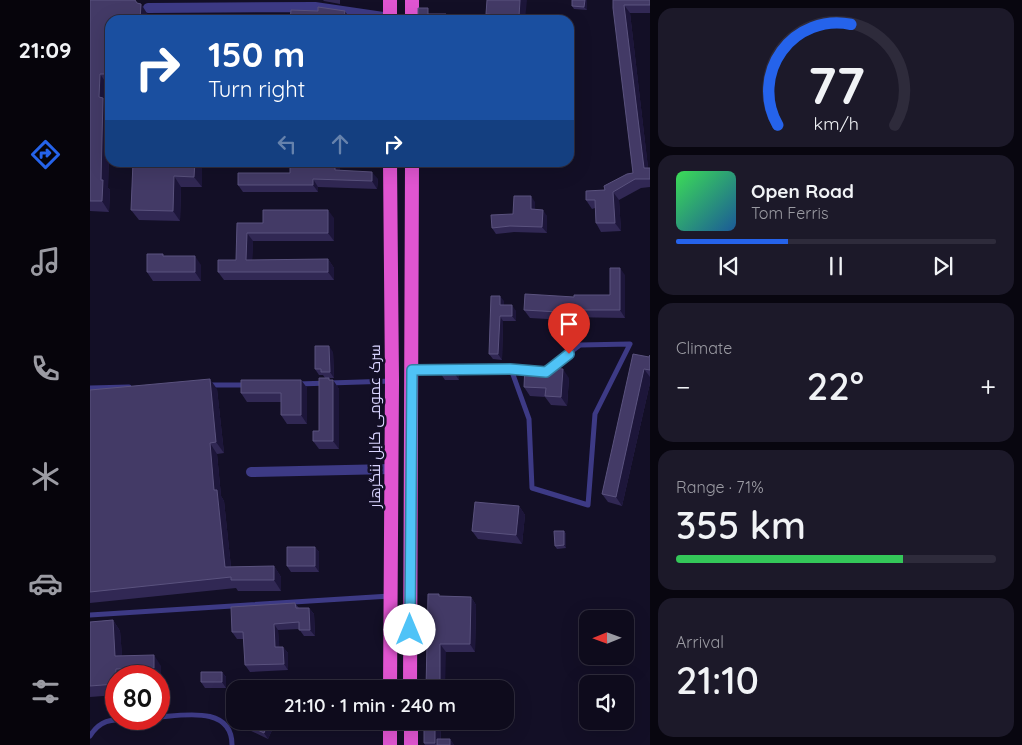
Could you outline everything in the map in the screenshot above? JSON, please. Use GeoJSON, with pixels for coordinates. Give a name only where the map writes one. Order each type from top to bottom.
{"type":"FeatureCollection","features":[{"type":"Feature","properties":{"kind":"highway"},"geometry":{"type":"LineString","coordinates":[[390,0],[390,15]]}},
{"type":"Feature","properties":{"kind":"highway"},"geometry":{"type":"LineString","coordinates":[[412,0],[412,15]]}},
{"type":"Feature","properties":{"kind":"highway","name":"سرک عمومی کابل ننگرهار"},"geometry":{"type":"LineString","coordinates":[[390,167],[392,382],[390,680]]}},
{"type":"Feature","properties":{"kind":"highway"},"geometry":{"type":"LineString","coordinates":[[410,680],[412,167]]}},
{"type":"Feature","properties":{"kind":"highway"},"geometry":{"type":"LineString","coordinates":[[391,289],[412,289]]}},
{"type":"Feature","properties":{"kind":"highway"},"geometry":{"type":"LineString","coordinates":[[390,730],[390,745]]}},
{"type":"Feature","properties":{"kind":"highway"},"geometry":{"type":"LineString","coordinates":[[410,730],[410,745]]}},
{"type":"Feature","properties":{"kind":"street"},"geometry":{"type":"LineString","coordinates":[[148,8],[315,7],[365,15]]}},
{"type":"Feature","properties":{"kind":"street"},"geometry":{"type":"LineString","coordinates":[[251,472],[391,469]]}},
{"type":"Feature","properties":{"kind":"lane"},"geometry":{"type":"LineString","coordinates":[[412,370],[510,369],[546,372],[580,346],[630,344],[595,414],[588,504],[532,488],[529,419],[510,369]]}},
{"type":"Feature","properties":{"kind":"lane"},"geometry":{"type":"LineString","coordinates":[[288,384],[392,382]]}},
{"type":"Feature","properties":{"kind":"lane"},"geometry":{"type":"LineString","coordinates":[[199,386],[258,384]]}},
{"type":"Feature","properties":{"kind":"lane"},"geometry":{"type":"LineString","coordinates":[[90,388],[140,387]]}},
{"type":"Feature","properties":{"kind":"lane"},"geometry":{"type":"LineString","coordinates":[[90,616],[390,596]]}},
{"type":"Feature","properties":{"kind":"lane"},"geometry":{"type":"LineString","coordinates":[[170,716],[198,714],[214,717],[228,727],[232,745]]}},
{"type":"Feature","properties":{"kind":"lane"},"geometry":{"type":"LineString","coordinates":[[90,736],[96,727],[105,722]]}},
{"type":"Feature","properties":{"kind":"building"},"geometry":{"type":"Polygon","coordinates":[[[90,0],[135,0],[141,4],[140,15],[105,15],[105,74],[100,74],[99,97],[103,98],[102,201],[90,201],[90,0]]]}},
{"type":"Feature","properties":{"kind":"building"},"geometry":{"type":"Polygon","coordinates":[[[487,0],[520,0],[519,15],[486,14],[487,0]]]}},
{"type":"Feature","properties":{"kind":"building"},"geometry":{"type":"Polygon","coordinates":[[[572,0],[585,0],[584,7],[572,6],[572,0]]]}},
{"type":"Feature","properties":{"kind":"building"},"geometry":{"type":"Polygon","coordinates":[[[613,0],[650,0],[650,5],[624,5],[644,168],[650,168],[650,179],[635,179],[613,192],[615,223],[596,223],[595,200],[586,200],[586,191],[605,190],[604,186],[627,174],[633,173],[613,0]]]}},
{"type":"Feature","properties":{"kind":"building"},"geometry":{"type":"Polygon","coordinates":[[[318,7],[345,11],[345,15],[290,15],[291,10],[318,11],[318,7]]]}},
{"type":"Feature","properties":{"kind":"building"},"geometry":{"type":"Polygon","coordinates":[[[418,8],[428,8],[428,14],[446,14],[446,15],[418,15],[418,8]]]}},
{"type":"Feature","properties":{"kind":"building"},"geometry":{"type":"Polygon","coordinates":[[[133,167],[195,167],[194,177],[174,176],[173,211],[131,210],[133,167]]]}},
{"type":"Feature","properties":{"kind":"building"},"geometry":{"type":"Polygon","coordinates":[[[290,167],[335,167],[335,170],[372,172],[372,181],[313,179],[313,185],[238,185],[238,173],[290,173],[290,167]]]}},
{"type":"Feature","properties":{"kind":"building"},"geometry":{"type":"Polygon","coordinates":[[[514,196],[531,196],[531,209],[543,210],[542,227],[510,226],[492,228],[491,215],[513,214],[514,196]]]}},
{"type":"Feature","properties":{"kind":"building"},"geometry":{"type":"Polygon","coordinates":[[[263,210],[328,210],[328,233],[247,233],[246,260],[328,259],[328,272],[218,272],[218,260],[236,260],[237,223],[263,223],[263,210]]]}},
{"type":"Feature","properties":{"kind":"building"},"geometry":{"type":"Polygon","coordinates":[[[147,254],[195,256],[195,272],[147,272],[147,254]]]}},
{"type":"Feature","properties":{"kind":"building"},"geometry":{"type":"Polygon","coordinates":[[[610,268],[620,268],[620,310],[560,310],[559,312],[524,310],[525,294],[574,297],[574,295],[610,295],[610,268]]]}},
{"type":"Feature","properties":{"kind":"building"},"geometry":{"type":"Polygon","coordinates":[[[491,296],[500,296],[500,305],[512,305],[512,316],[500,316],[498,354],[489,354],[491,296]]]}},
{"type":"Feature","properties":{"kind":"building"},"geometry":{"type":"Polygon","coordinates":[[[315,346],[329,346],[330,372],[321,372],[321,369],[315,369],[315,346]]]}},
{"type":"Feature","properties":{"kind":"building"},"geometry":{"type":"Polygon","coordinates":[[[633,354],[649,357],[650,355],[650,370],[644,369],[616,497],[602,494],[633,354]]]}},
{"type":"Feature","properties":{"kind":"building"},"geometry":{"type":"Polygon","coordinates":[[[525,366],[563,369],[561,397],[545,396],[546,388],[524,387],[525,366]]]}},
{"type":"Feature","properties":{"kind":"building"},"geometry":{"type":"Polygon","coordinates":[[[441,368],[455,368],[455,374],[441,374],[441,368]]]}},
{"type":"Feature","properties":{"kind":"building"},"geometry":{"type":"Polygon","coordinates":[[[319,378],[333,380],[333,441],[313,441],[313,431],[319,431],[319,378]]]}},
{"type":"Feature","properties":{"kind":"building"},"geometry":{"type":"Polygon","coordinates":[[[210,379],[216,442],[210,443],[214,490],[217,490],[225,567],[274,566],[274,580],[231,580],[231,577],[90,592],[90,390],[210,379]]]}},
{"type":"Feature","properties":{"kind":"building"},"geometry":{"type":"Polygon","coordinates":[[[241,380],[301,380],[301,415],[281,415],[281,393],[241,393],[241,380]]]}},
{"type":"Feature","properties":{"kind":"building"},"geometry":{"type":"Polygon","coordinates":[[[475,502],[519,506],[516,535],[472,531],[475,502]]]}},
{"type":"Feature","properties":{"kind":"building"},"geometry":{"type":"Polygon","coordinates":[[[554,531],[564,531],[564,545],[555,546],[554,531]]]}},
{"type":"Feature","properties":{"kind":"building"},"geometry":{"type":"Polygon","coordinates":[[[287,547],[315,547],[315,566],[287,566],[287,547]]]}},
{"type":"Feature","properties":{"kind":"building"},"geometry":{"type":"Polygon","coordinates":[[[428,594],[471,597],[470,644],[440,644],[440,680],[426,680],[428,594]]]}},
{"type":"Feature","properties":{"kind":"building"},"geometry":{"type":"Polygon","coordinates":[[[295,603],[296,608],[309,608],[310,630],[299,630],[299,622],[274,624],[275,647],[283,647],[284,664],[245,665],[243,632],[232,632],[231,607],[295,603]]]}},
{"type":"Feature","properties":{"kind":"building"},"geometry":{"type":"Polygon","coordinates":[[[113,620],[115,656],[154,655],[154,665],[105,665],[105,685],[90,686],[90,622],[113,620]]]}},
{"type":"Feature","properties":{"kind":"building"},"geometry":{"type":"Polygon","coordinates":[[[201,672],[222,672],[222,682],[201,682],[201,672]]]}},
{"type":"Feature","properties":{"kind":"building"},"geometry":{"type":"Polygon","coordinates":[[[424,730],[435,730],[435,743],[424,743],[424,730]]]}},
{"type":"Feature","properties":{"kind":"building"},"geometry":{"type":"Polygon","coordinates":[[[437,739],[450,739],[450,745],[437,745],[437,739]]]}},
{"type":"Feature","properties":{"kind":"route"},"geometry":{"type":"LineString","coordinates":[[410,630],[412,370],[510,369],[546,372],[569,354]]}}]}
